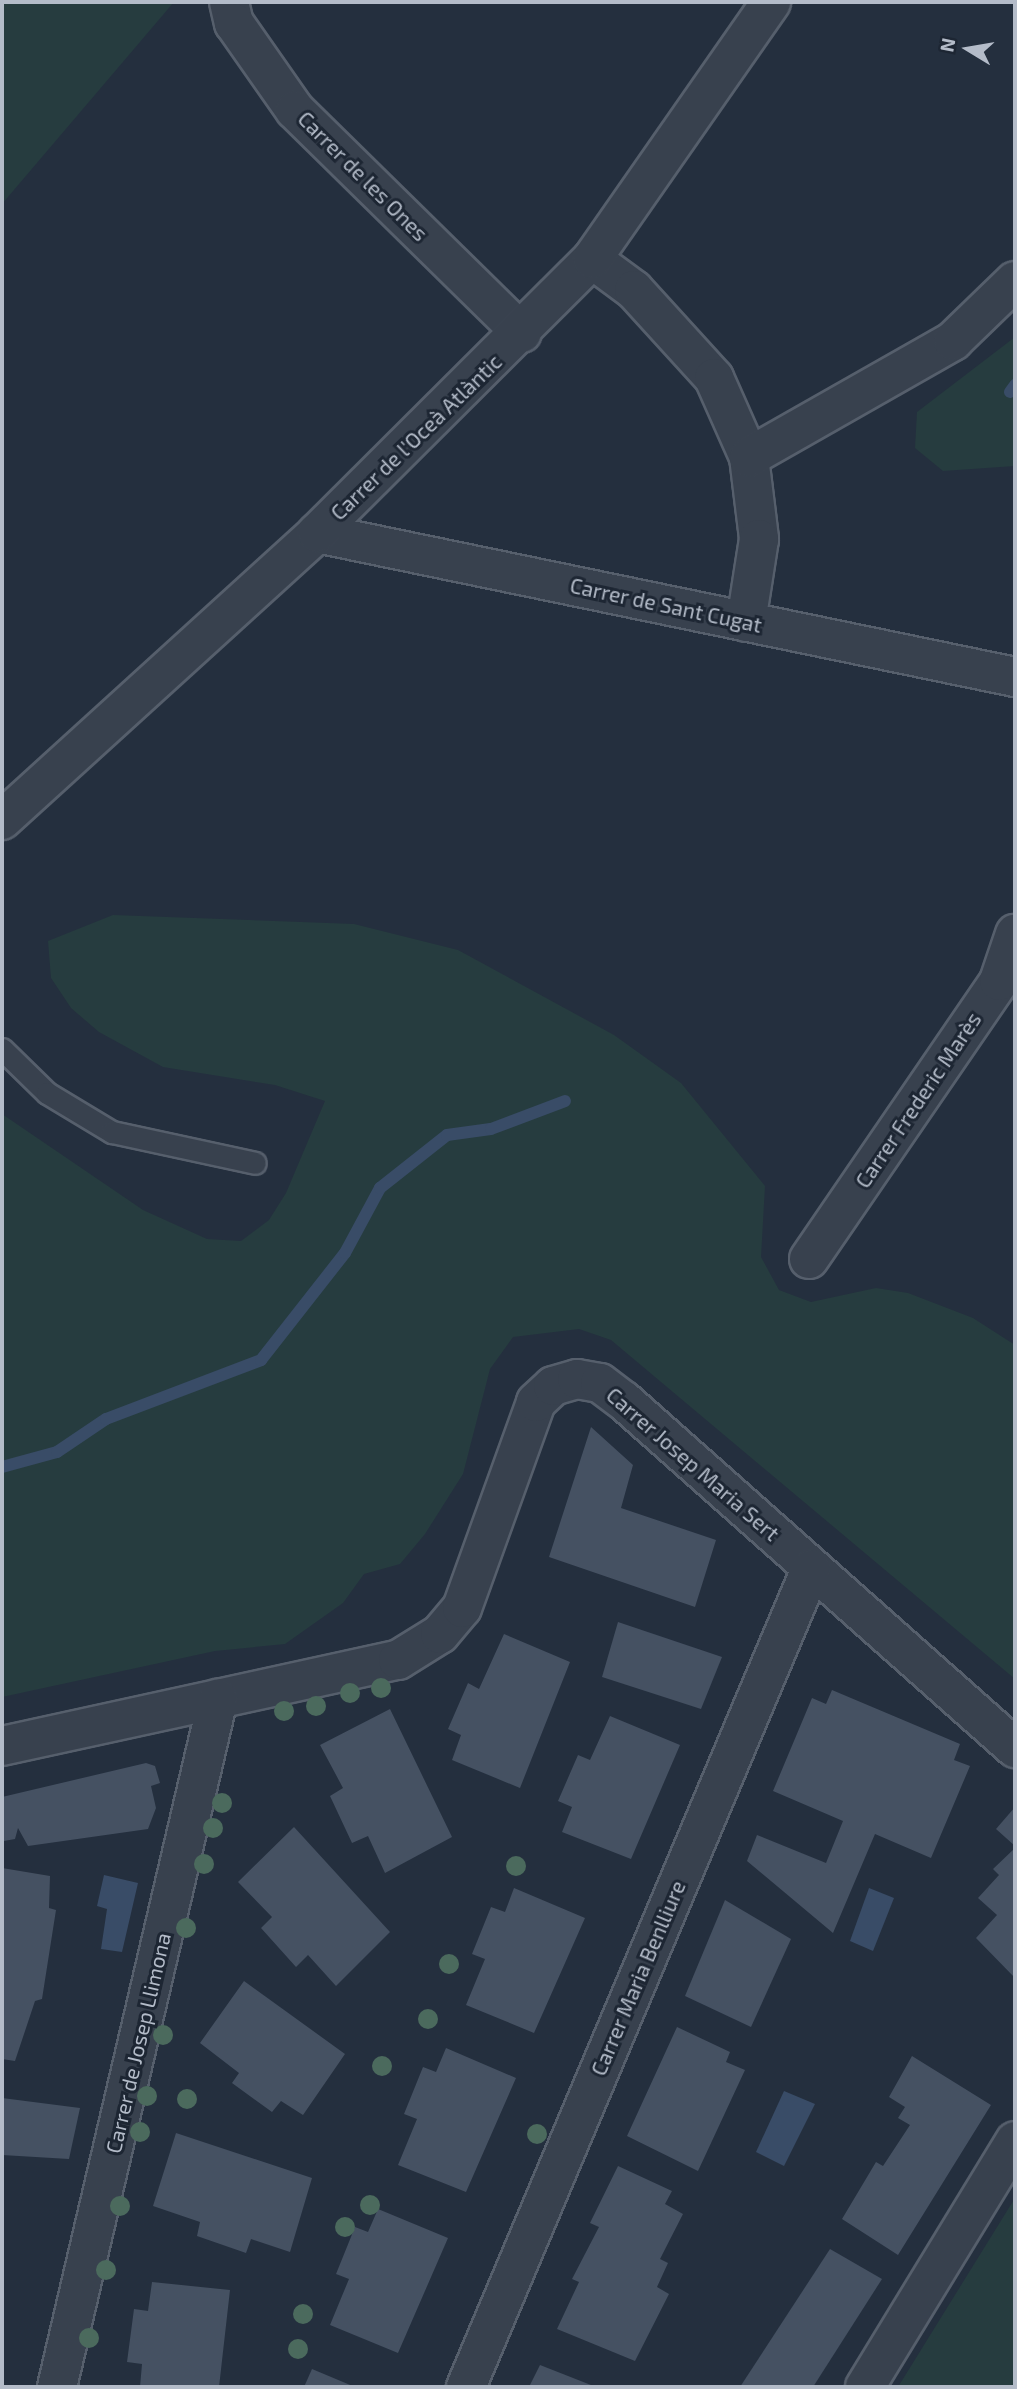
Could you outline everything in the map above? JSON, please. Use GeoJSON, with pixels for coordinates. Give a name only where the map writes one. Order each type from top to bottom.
{"type":"FeatureCollection","features":[{"type":"Feature","properties":{"kind":"street","name":"Carrer de les Ones"},"geometry":{"type":"LineString","coordinates":[[229,2],[234,23],[295,110],[522,332]]}},
{"type":"Feature","properties":{"kind":"street","name":"Carrer de l'Oceà Atlàntic"},"geometry":{"type":"LineString","coordinates":[[2,820],[317,533],[522,332],[592,259],[771,2]]}},
{"type":"Feature","properties":{"kind":"street"},"geometry":{"type":"LineString","coordinates":[[592,259],[634,290],[714,378],[749,457],[759,539],[746,622]]}},
{"type":"Feature","properties":{"kind":"street"},"geometry":{"type":"LineString","coordinates":[[749,457],[953,341],[1015,281]]}},
{"type":"Feature","properties":{"kind":"street","name":"Carrer de Sant Cugat"},"geometry":{"type":"LineString","coordinates":[[317,533],[1015,677]]}},
{"type":"Feature","properties":{"kind":"street","name":"Carrer Frederic Marès"},"geometry":{"type":"LineString","coordinates":[[810,1259],[999,981],[1015,934]]}},
{"type":"Feature","properties":{"kind":"street","name":"Carrer Josep Maria Sert"},"geometry":{"type":"LineString","coordinates":[[2,1746],[398,1660],[440,1634],[462,1608],[536,1402],[563,1381],[590,1380],[612,1390],[1015,1748]]}},
{"type":"Feature","properties":{"kind":"street","name":"Carrer Maria Benlliure"},"geometry":{"type":"LineString","coordinates":[[466,2387],[811,1569]]}},
{"type":"Feature","properties":{"kind":"street","name":"Carrer de Josep Llimona"},"geometry":{"type":"LineString","coordinates":[[57,2387],[218,1699]]}},
{"type":"Feature","properties":{"kind":"street"},"geometry":{"type":"LineString","coordinates":[[865,2387],[1015,2141]]}},
{"type":"Feature","properties":{"kind":"lane"},"geometry":{"type":"LineString","coordinates":[[2,1049],[47,1093],[112,1132],[255,1163]]}},
{"type":"Feature","properties":{"kind":"green space"},"geometry":{"type":"Polygon","coordinates":[[[2,2],[174,2],[2,204],[2,2]]]}},
{"type":"Feature","properties":{"kind":"green space"},"geometry":{"type":"Polygon","coordinates":[[[1015,337],[1015,466],[943,471],[915,448],[917,412],[1015,337]]]}},
{"type":"Feature","properties":{"kind":"green space"},"geometry":{"type":"Polygon","coordinates":[[[113,915],[354,924],[458,950],[614,1035],[681,1083],[765,1186],[761,1257],[779,1290],[811,1302],[876,1288],[908,1293],[973,1318],[1015,1345],[1015,1679],[611,1340],[579,1329],[513,1337],[490,1369],[463,1474],[425,1534],[400,1564],[364,1574],[343,1603],[285,1644],[215,1651],[2,1697],[2,1114],[143,1210],[207,1239],[241,1241],[269,1220],[286,1193],[325,1101],[275,1085],[163,1067],[99,1032],[71,1008],[51,978],[48,941],[113,915]]]}},
{"type":"Feature","properties":{"kind":"green space"},"geometry":{"type":"Polygon","coordinates":[[[1015,2198],[1015,2387],[898,2387],[1015,2198]]]}},
{"type":"Feature","properties":{"kind":"water"},"geometry":{"type":"Polygon","coordinates":[[[104,1875],[138,1883],[122,1952],[101,1949],[107,1909],[97,1906],[104,1875]]]}},
{"type":"Feature","properties":{"kind":"water"},"geometry":{"type":"Polygon","coordinates":[[[869,1888],[894,1898],[873,1951],[850,1941],[869,1888]]]}},
{"type":"Feature","properties":{"kind":"water"},"geometry":{"type":"Polygon","coordinates":[[[784,2091],[815,2104],[784,2166],[756,2152],[784,2091]]]}},
{"type":"Feature","properties":{"kind":"building"},"geometry":{"type":"Polygon","coordinates":[[[591,1427],[633,1465],[621,1508],[716,1540],[695,1607],[549,1557],[591,1427]]]}},
{"type":"Feature","properties":{"kind":"building"},"geometry":{"type":"Polygon","coordinates":[[[618,1622],[722,1657],[701,1709],[602,1677],[618,1622]]]}},
{"type":"Feature","properties":{"kind":"building"},"geometry":{"type":"Polygon","coordinates":[[[504,1634],[570,1662],[520,1788],[452,1760],[461,1735],[448,1729],[468,1683],[479,1689],[504,1634]]]}},
{"type":"Feature","properties":{"kind":"building"},"geometry":{"type":"Polygon","coordinates":[[[832,1690],[960,1744],[954,1760],[970,1766],[931,1858],[875,1834],[833,1933],[747,1861],[757,1835],[826,1863],[843,1821],[773,1791],[812,1698],[826,1704],[832,1690]]]}},
{"type":"Feature","properties":{"kind":"building"},"geometry":{"type":"Polygon","coordinates":[[[390,1709],[452,1837],[385,1873],[368,1836],[352,1843],[330,1796],[343,1788],[320,1745],[390,1709]]]}},
{"type":"Feature","properties":{"kind":"building"},"geometry":{"type":"Polygon","coordinates":[[[610,1716],[680,1745],[631,1859],[562,1832],[572,1807],[558,1801],[578,1755],[590,1760],[610,1716]]]}},
{"type":"Feature","properties":{"kind":"building"},"geometry":{"type":"Polygon","coordinates":[[[146,1763],[155,1766],[160,1783],[151,1786],[156,1808],[148,1829],[28,1846],[18,1828],[15,1839],[4,1841],[2,1797],[146,1763]]]}},
{"type":"Feature","properties":{"kind":"building"},"geometry":{"type":"Polygon","coordinates":[[[1015,1807],[1015,1846],[996,1829],[1015,1807]]]}},
{"type":"Feature","properties":{"kind":"building"},"geometry":{"type":"Polygon","coordinates":[[[294,1827],[390,1932],[336,1986],[308,1955],[296,1967],[261,1928],[272,1917],[238,1882],[294,1827]]]}},
{"type":"Feature","properties":{"kind":"building"},"geometry":{"type":"Polygon","coordinates":[[[1015,1848],[1015,1978],[976,1938],[997,1915],[978,1898],[999,1875],[993,1869],[1015,1848]]]}},
{"type":"Feature","properties":{"kind":"building"},"geometry":{"type":"Polygon","coordinates":[[[2,1868],[50,1876],[49,1908],[56,1910],[42,1999],[35,2001],[15,2061],[2,2059],[2,1868]]]}},
{"type":"Feature","properties":{"kind":"building"},"geometry":{"type":"Polygon","coordinates":[[[514,1888],[585,1918],[534,2033],[466,2005],[485,1959],[472,1954],[491,1907],[505,1912],[514,1888]]]}},
{"type":"Feature","properties":{"kind":"building"},"geometry":{"type":"Polygon","coordinates":[[[725,1900],[791,1939],[751,2027],[685,1996],[725,1900]]]}},
{"type":"Feature","properties":{"kind":"building"},"geometry":{"type":"Polygon","coordinates":[[[244,1981],[345,2054],[303,2115],[281,2101],[272,2112],[232,2083],[239,2073],[200,2043],[244,1981]]]}},
{"type":"Feature","properties":{"kind":"building"},"geometry":{"type":"Polygon","coordinates":[[[677,2027],[730,2052],[726,2062],[745,2070],[698,2171],[627,2136],[677,2027]]]}},
{"type":"Feature","properties":{"kind":"building"},"geometry":{"type":"Polygon","coordinates":[[[446,2048],[516,2078],[466,2192],[398,2165],[417,2119],[404,2114],[423,2067],[436,2072],[446,2048]]]}},
{"type":"Feature","properties":{"kind":"building"},"geometry":{"type":"Polygon","coordinates":[[[912,2056],[991,2105],[898,2255],[842,2219],[876,2162],[883,2166],[910,2125],[898,2118],[905,2107],[889,2097],[912,2056]]]}},
{"type":"Feature","properties":{"kind":"building"},"geometry":{"type":"Polygon","coordinates":[[[2,2098],[80,2108],[69,2159],[2,2155],[2,2098]]]}},
{"type":"Feature","properties":{"kind":"building"},"geometry":{"type":"Polygon","coordinates":[[[176,2133],[312,2178],[290,2252],[251,2239],[246,2253],[197,2236],[200,2222],[153,2206],[176,2133]]]}},
{"type":"Feature","properties":{"kind":"building"},"geometry":{"type":"Polygon","coordinates":[[[618,2166],[672,2191],[665,2204],[683,2214],[660,2259],[668,2263],[657,2287],[669,2294],[635,2361],[557,2329],[579,2282],[572,2279],[599,2227],[590,2223],[618,2166]]]}},
{"type":"Feature","properties":{"kind":"building"},"geometry":{"type":"Polygon","coordinates":[[[378,2209],[448,2238],[398,2353],[330,2325],[349,2279],[336,2274],[355,2227],[368,2232],[378,2209]]]}},
{"type":"Feature","properties":{"kind":"building"},"geometry":{"type":"Polygon","coordinates":[[[830,2249],[882,2279],[813,2387],[740,2387],[830,2249]]]}},
{"type":"Feature","properties":{"kind":"building"},"geometry":{"type":"Polygon","coordinates":[[[152,2282],[230,2290],[219,2387],[140,2387],[142,2364],[127,2362],[134,2309],[148,2311],[152,2282]]]}},
{"type":"Feature","properties":{"kind":"building"},"geometry":{"type":"Polygon","coordinates":[[[540,2365],[596,2387],[529,2387],[540,2365]]]}},
{"type":"Feature","properties":{"kind":"building"},"geometry":{"type":"Polygon","coordinates":[[[312,2369],[355,2387],[304,2387],[312,2369]]]}},
{"type":"Feature","properties":{"kind":"waterway"},"geometry":{"type":"LineString","coordinates":[[1010,392],[1015,385]]}},
{"type":"Feature","properties":{"kind":"waterway"},"geometry":{"type":"LineString","coordinates":[[2,1467],[57,1452],[106,1419],[261,1360],[345,1253],[380,1188],[447,1135],[491,1129],[565,1101]]}}]}
